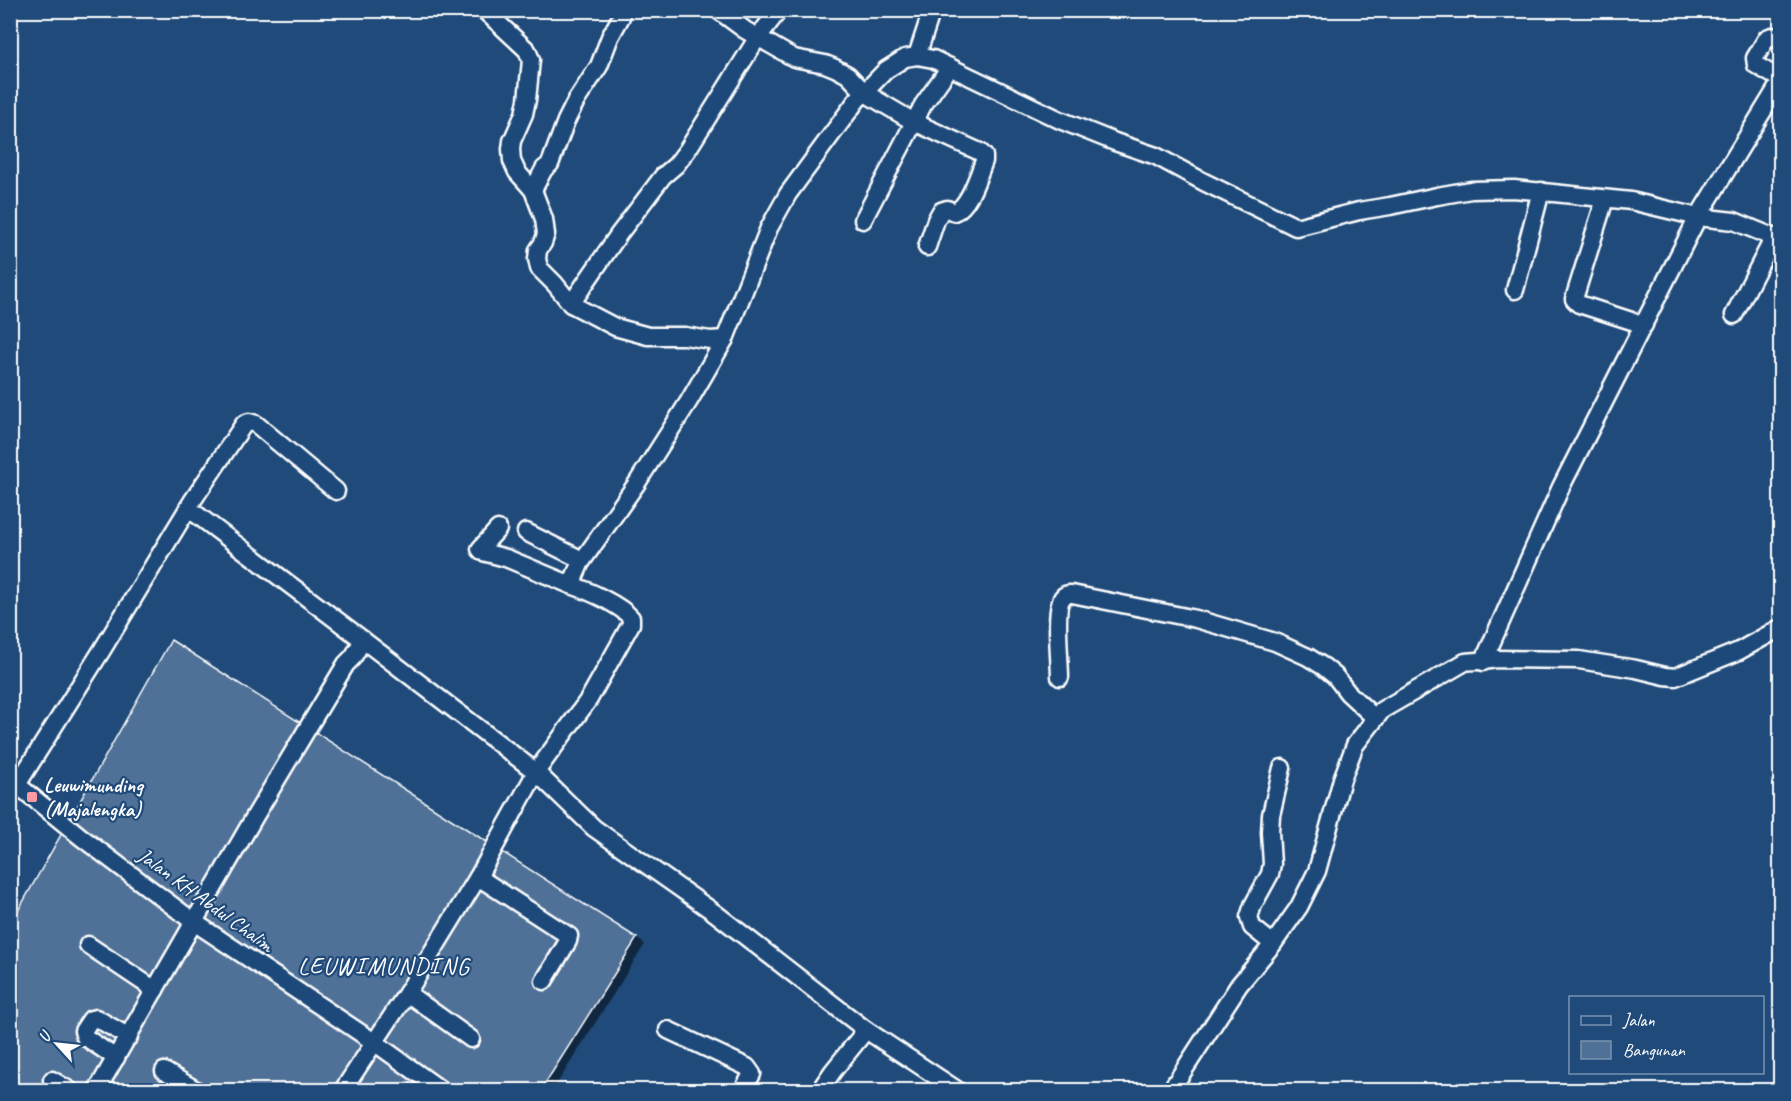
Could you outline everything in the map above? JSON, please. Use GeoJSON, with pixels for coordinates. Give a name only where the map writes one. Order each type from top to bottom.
{"type":"FeatureCollection","features":[{"type":"Feature","properties":{"kind":"street"},"geometry":{"type":"LineString","coordinates":[[484,10],[527,50],[531,60],[524,114],[512,141],[511,149],[512,161],[517,172],[533,190],[544,219],[546,234],[538,250],[539,268],[571,304],[615,327],[648,336],[725,339]]}},
{"type":"Feature","properties":{"kind":"street"},"geometry":{"type":"LineString","coordinates":[[718,10],[794,58],[825,64],[848,75],[865,93],[914,122],[980,152],[984,156],[984,161],[961,210],[941,211],[927,247]]}},
{"type":"Feature","properties":{"kind":"street"},"geometry":{"type":"LineString","coordinates":[[571,304],[619,234],[663,176],[676,165],[688,149],[758,37],[779,10]]}},
{"type":"Feature","properties":{"kind":"street"},"geometry":{"type":"LineString","coordinates":[[917,56],[932,10]]}},
{"type":"Feature","properties":{"kind":"street"},"geometry":{"type":"LineString","coordinates":[[533,190],[544,169],[550,164],[566,121],[599,66],[621,16]]}},
{"type":"Feature","properties":{"kind":"street"},"geometry":{"type":"LineString","coordinates":[[1484,662],[1561,487],[1698,216],[1780,81],[1756,65],[1755,58],[1767,38],[1772,36],[1780,40]]}},
{"type":"Feature","properties":{"kind":"street"},"geometry":{"type":"LineString","coordinates":[[571,585],[582,561],[637,483],[725,339],[769,228],[788,194],[857,100],[886,70],[905,58],[917,56],[933,59],[1060,120],[1156,156],[1296,227],[1359,211],[1472,190],[1514,189],[1631,201],[1698,216],[1734,221],[1777,238],[1734,315]]}},
{"type":"Feature","properties":{"kind":"street"},"geometry":{"type":"LineString","coordinates":[[863,220],[923,105],[950,68]]}},
{"type":"Feature","properties":{"kind":"street"},"geometry":{"type":"LineString","coordinates":[[1515,290],[1541,191]]}},
{"type":"Feature","properties":{"kind":"street"},"geometry":{"type":"LineString","coordinates":[[1605,199],[1574,299],[1579,304],[1644,325]]}},
{"type":"Feature","properties":{"kind":"street"},"geometry":{"type":"LineString","coordinates":[[13,787],[102,650],[188,508],[244,424],[249,422],[263,429],[336,491]]}},
{"type":"Feature","properties":{"kind":"street"},"geometry":{"type":"LineString","coordinates":[[188,508],[536,772],[594,828],[715,913],[866,1030],[957,1090]]}},
{"type":"Feature","properties":{"kind":"street"},"geometry":{"type":"LineString","coordinates":[[343,1090],[407,993],[478,877],[536,772],[589,699],[631,624],[631,618],[627,613],[603,599],[506,558],[483,552],[480,549],[483,544],[498,529]]}},
{"type":"Feature","properties":{"kind":"street"},"geometry":{"type":"LineString","coordinates":[[526,532],[582,561]]}},
{"type":"Feature","properties":{"kind":"street"},"geometry":{"type":"LineString","coordinates":[[1060,677],[1058,609],[1063,596],[1072,594],[1196,619],[1275,642],[1324,667],[1335,676],[1347,693],[1379,714]]}},
{"type":"Feature","properties":{"kind":"street"},"geometry":{"type":"LineString","coordinates":[[1171,1090],[1239,985],[1273,944],[1299,907],[1317,872],[1342,779],[1355,745],[1379,714],[1465,662],[1474,660],[1484,662],[1495,659],[1579,660],[1675,677],[1739,651],[1780,628]]}},
{"type":"Feature","properties":{"kind":"street"},"geometry":{"type":"LineString","coordinates":[[97,1090],[302,736],[363,640]]}},
{"type":"Feature","properties":{"kind":"street"},"geometry":{"type":"LineString","coordinates":[[1273,944],[1252,927],[1249,916],[1270,874],[1272,864],[1270,832],[1282,768]]}},
{"type":"Feature","properties":{"kind":"street","name":"Jalan KH Abdul Chalim"},"geometry":{"type":"LineString","coordinates":[[13,787],[194,922],[374,1042],[441,1090]]}},
{"type":"Feature","properties":{"kind":"street"},"geometry":{"type":"LineString","coordinates":[[478,877],[569,936],[544,981]]}},
{"type":"Feature","properties":{"kind":"street"},"geometry":{"type":"LineString","coordinates":[[88,945],[155,990]]}},
{"type":"Feature","properties":{"kind":"street"},"geometry":{"type":"LineString","coordinates":[[407,993],[471,1039]]}},
{"type":"Feature","properties":{"kind":"street"},"geometry":{"type":"LineString","coordinates":[[116,1058],[85,1037],[83,1031],[92,1019],[96,1018],[129,1036]]}},
{"type":"Feature","properties":{"kind":"street"},"geometry":{"type":"LineString","coordinates":[[668,1030],[750,1069],[752,1074],[743,1090]]}},
{"type":"Feature","properties":{"kind":"street"},"geometry":{"type":"LineString","coordinates":[[819,1090],[866,1030]]}},
{"type":"Feature","properties":{"kind":"street"},"geometry":{"type":"LineString","coordinates":[[164,1071],[196,1090]]}},
{"type":"Feature","properties":{"kind":"street"},"geometry":{"type":"LineString","coordinates":[[52,1080],[69,1090]]}},
{"type":"Feature","properties":{"kind":"building"},"geometry":{"type":"Polygon","coordinates":[[[171,640],[637,938],[541,1090],[10,1090],[10,925],[171,640]]]}},
{"type":"Feature","properties":{"kind":"place","name":"Leuwimunding (Majalengka)"},"geometry":{"type":"Point","coordinates":[32,797]}},
{"type":"Feature","properties":{"kind":"district","name":"LEUWIMUNDING"},"geometry":{"type":"Point","coordinates":[384,966]}}]}
